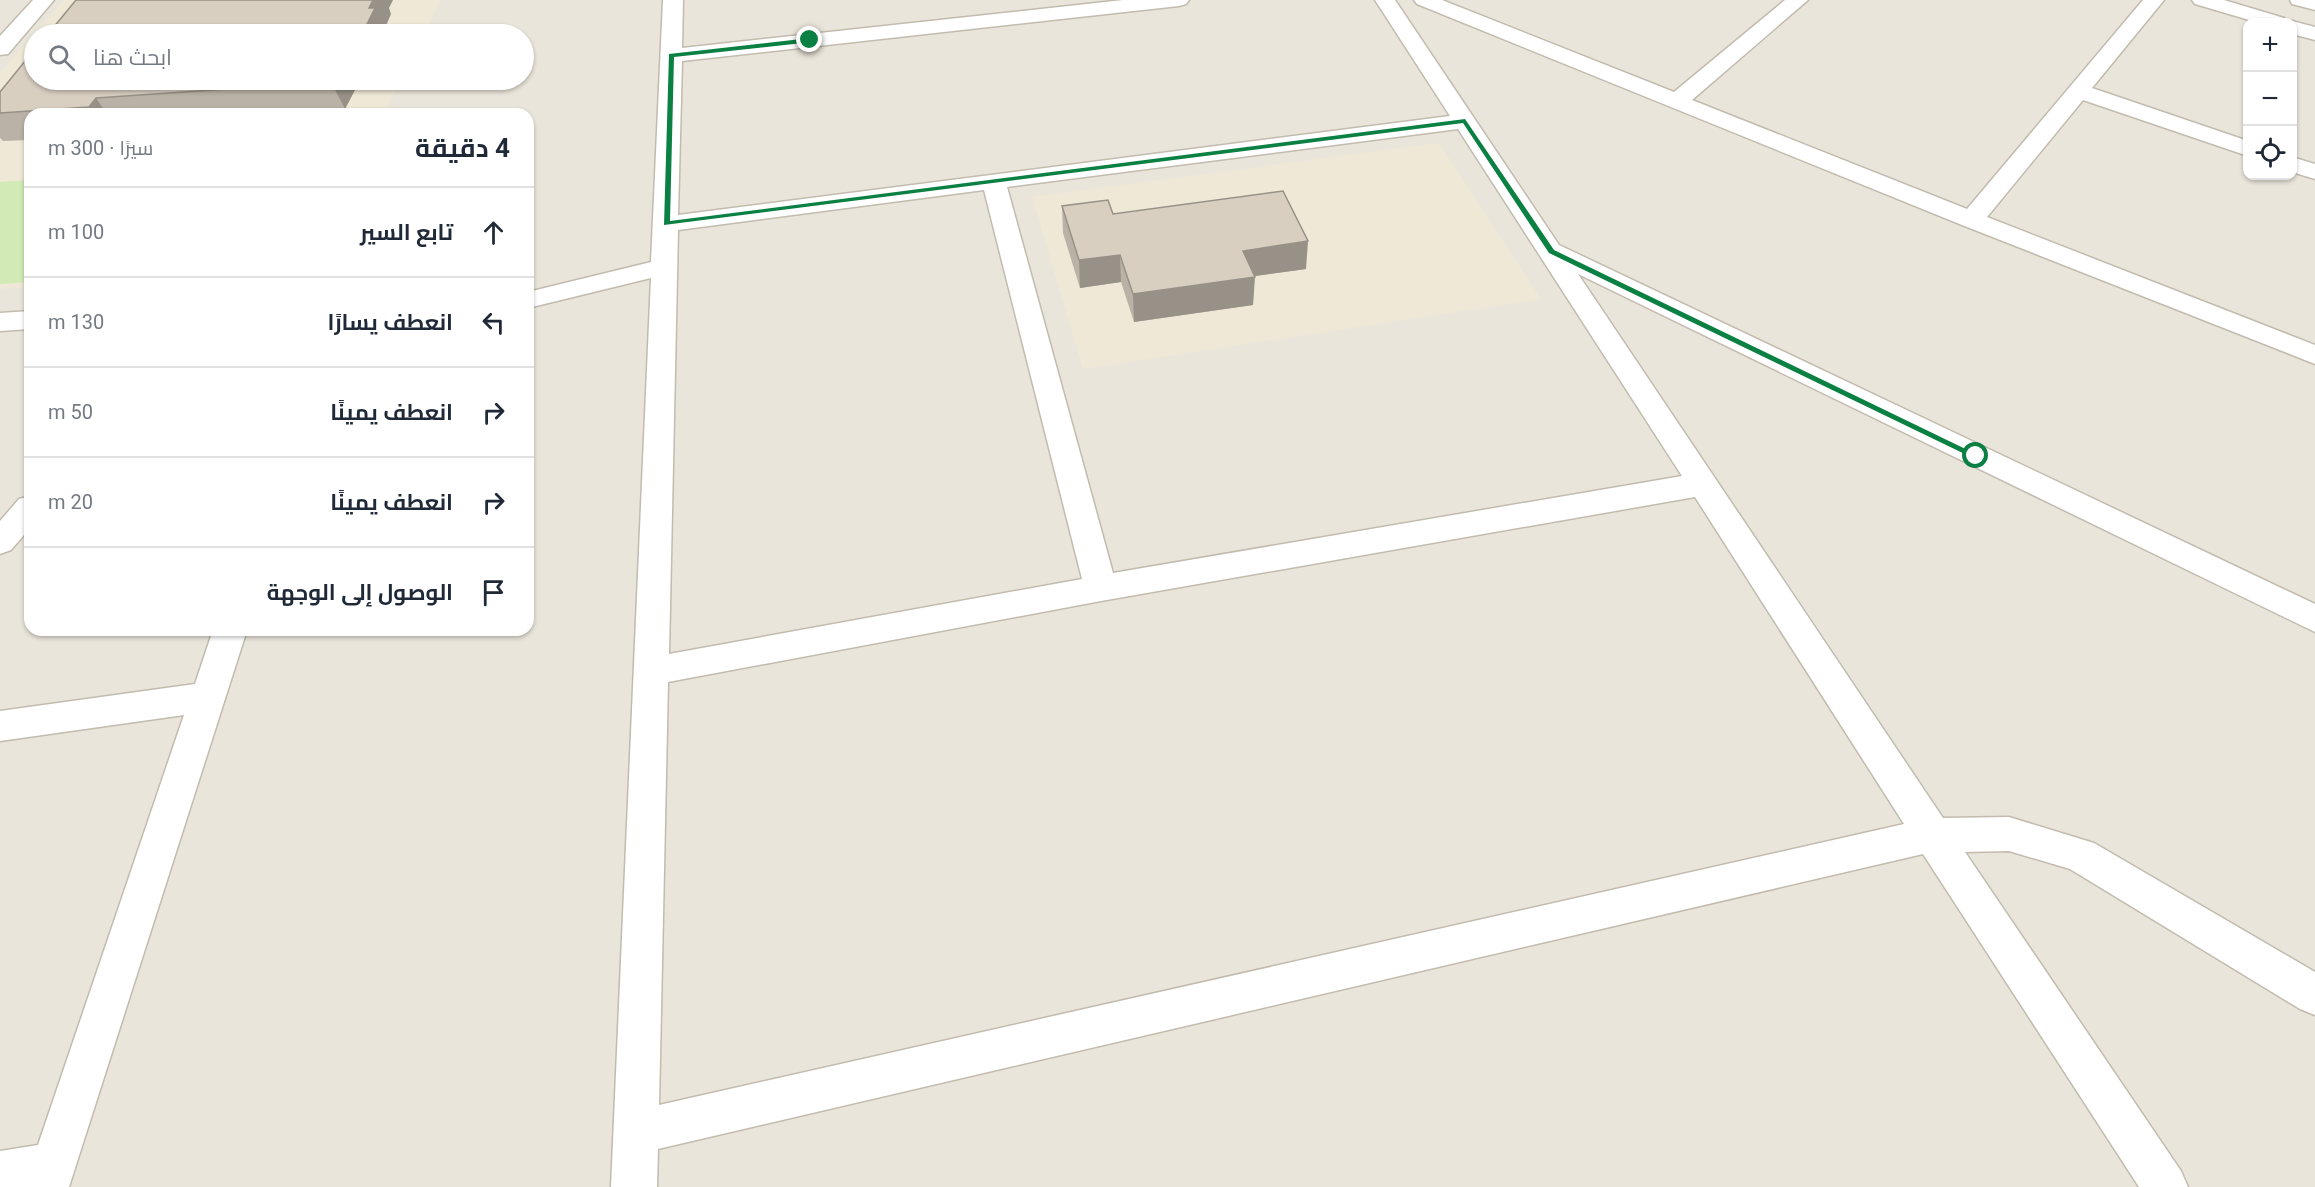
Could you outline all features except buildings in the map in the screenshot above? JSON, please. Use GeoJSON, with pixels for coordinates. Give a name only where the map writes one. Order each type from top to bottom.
{"type":"FeatureCollection","features":[{"type":"Feature","properties":{"kind":"street"},"geometry":{"type":"LineString","coordinates":[[0,49],[44,0]]}},
{"type":"Feature","properties":{"kind":"street"},"geometry":{"type":"LineString","coordinates":[[634,1187],[673,0]]}},
{"type":"Feature","properties":{"kind":"street"},"geometry":{"type":"LineString","coordinates":[[671,56],[1179,0]]}},
{"type":"Feature","properties":{"kind":"street"},"geometry":{"type":"LineString","coordinates":[[1385,0],[1552,251],[1931,835],[2164,1187]]}},
{"type":"Feature","properties":{"kind":"street"},"geometry":{"type":"LineString","coordinates":[[1424,0],[1971,220],[2315,355]]}},
{"type":"Feature","properties":{"kind":"street"},"geometry":{"type":"LineString","coordinates":[[1677,101],[1798,0]]}},
{"type":"Feature","properties":{"kind":"street"},"geometry":{"type":"LineString","coordinates":[[1971,220],[2154,0]]}},
{"type":"Feature","properties":{"kind":"street"},"geometry":{"type":"LineString","coordinates":[[2202,0],[2263,18]]}},
{"type":"Feature","properties":{"kind":"street"},"geometry":{"type":"LineString","coordinates":[[2297,29],[2315,34]]}},
{"type":"Feature","properties":{"kind":"street"},"geometry":{"type":"LineString","coordinates":[[2078,91],[2243,148]]}},
{"type":"Feature","properties":{"kind":"street"},"geometry":{"type":"LineString","coordinates":[[666,224],[1465,121]]}},
{"type":"Feature","properties":{"kind":"street"},"geometry":{"type":"LineString","coordinates":[[2297,166],[2315,172]]}},
{"type":"Feature","properties":{"kind":"street"},"geometry":{"type":"LineString","coordinates":[[994,183],[1101,588]]}},
{"type":"Feature","properties":{"kind":"street"},"geometry":{"type":"LineString","coordinates":[[1552,251],[2315,619]]}},
{"type":"Feature","properties":{"kind":"street"},"geometry":{"type":"LineString","coordinates":[[534,299],[664,267]]}},
{"type":"Feature","properties":{"kind":"street"},"geometry":{"type":"LineString","coordinates":[[0,322],[24,321]]}},
{"type":"Feature","properties":{"kind":"street"},"geometry":{"type":"LineString","coordinates":[[651,671],[1101,588],[1703,484]]}},
{"type":"Feature","properties":{"kind":"street"},"geometry":{"type":"LineString","coordinates":[[0,542],[24,514]]}},
{"type":"Feature","properties":{"kind":"street"},"geometry":{"type":"LineString","coordinates":[[0,1174],[50,1176],[228,636]]}},
{"type":"Feature","properties":{"kind":"street"},"geometry":{"type":"LineString","coordinates":[[0,726],[206,697]]}},
{"type":"Feature","properties":{"kind":"street"},"geometry":{"type":"LineString","coordinates":[[635,1132],[1931,835],[2009,834],[2080,855],[2315,995]]}},
{"type":"Feature","properties":{"kind":"lane"},"geometry":{"type":"LineString","coordinates":[[2298,0],[2315,5]]}},
{"type":"Feature","properties":{"kind":"shaded area"},"geometry":{"type":"Polygon","coordinates":[[[0,0],[2315,0],[2315,1187],[0,1187],[0,0]]]}},
{"type":"Feature","properties":{"kind":"shaded area"},"geometry":{"type":"Polygon","coordinates":[[[64,0],[441,0],[429,24],[43,24],[64,0]]]}},
{"type":"Feature","properties":{"kind":"shaded area"},"geometry":{"type":"Polygon","coordinates":[[[24,45],[24,90],[396,90],[387,108],[24,108],[24,287],[0,289],[0,73],[24,45]]]}},
{"type":"Feature","properties":{"kind":"shaded area"},"geometry":{"type":"Polygon","coordinates":[[[1439,143],[1541,299],[1083,369],[1032,197],[1439,143]]]}},
{"type":"Feature","properties":{"kind":"green space"},"geometry":{"type":"Polygon","coordinates":[[[24,180],[24,282],[0,284],[0,182],[24,180]]]}},
{"type":"Feature","properties":{"kind":"route"},"geometry":{"type":"LineString","coordinates":[[810,40],[671,56],[666,224],[1465,121],[1552,251],[1976,456]]}}]}
